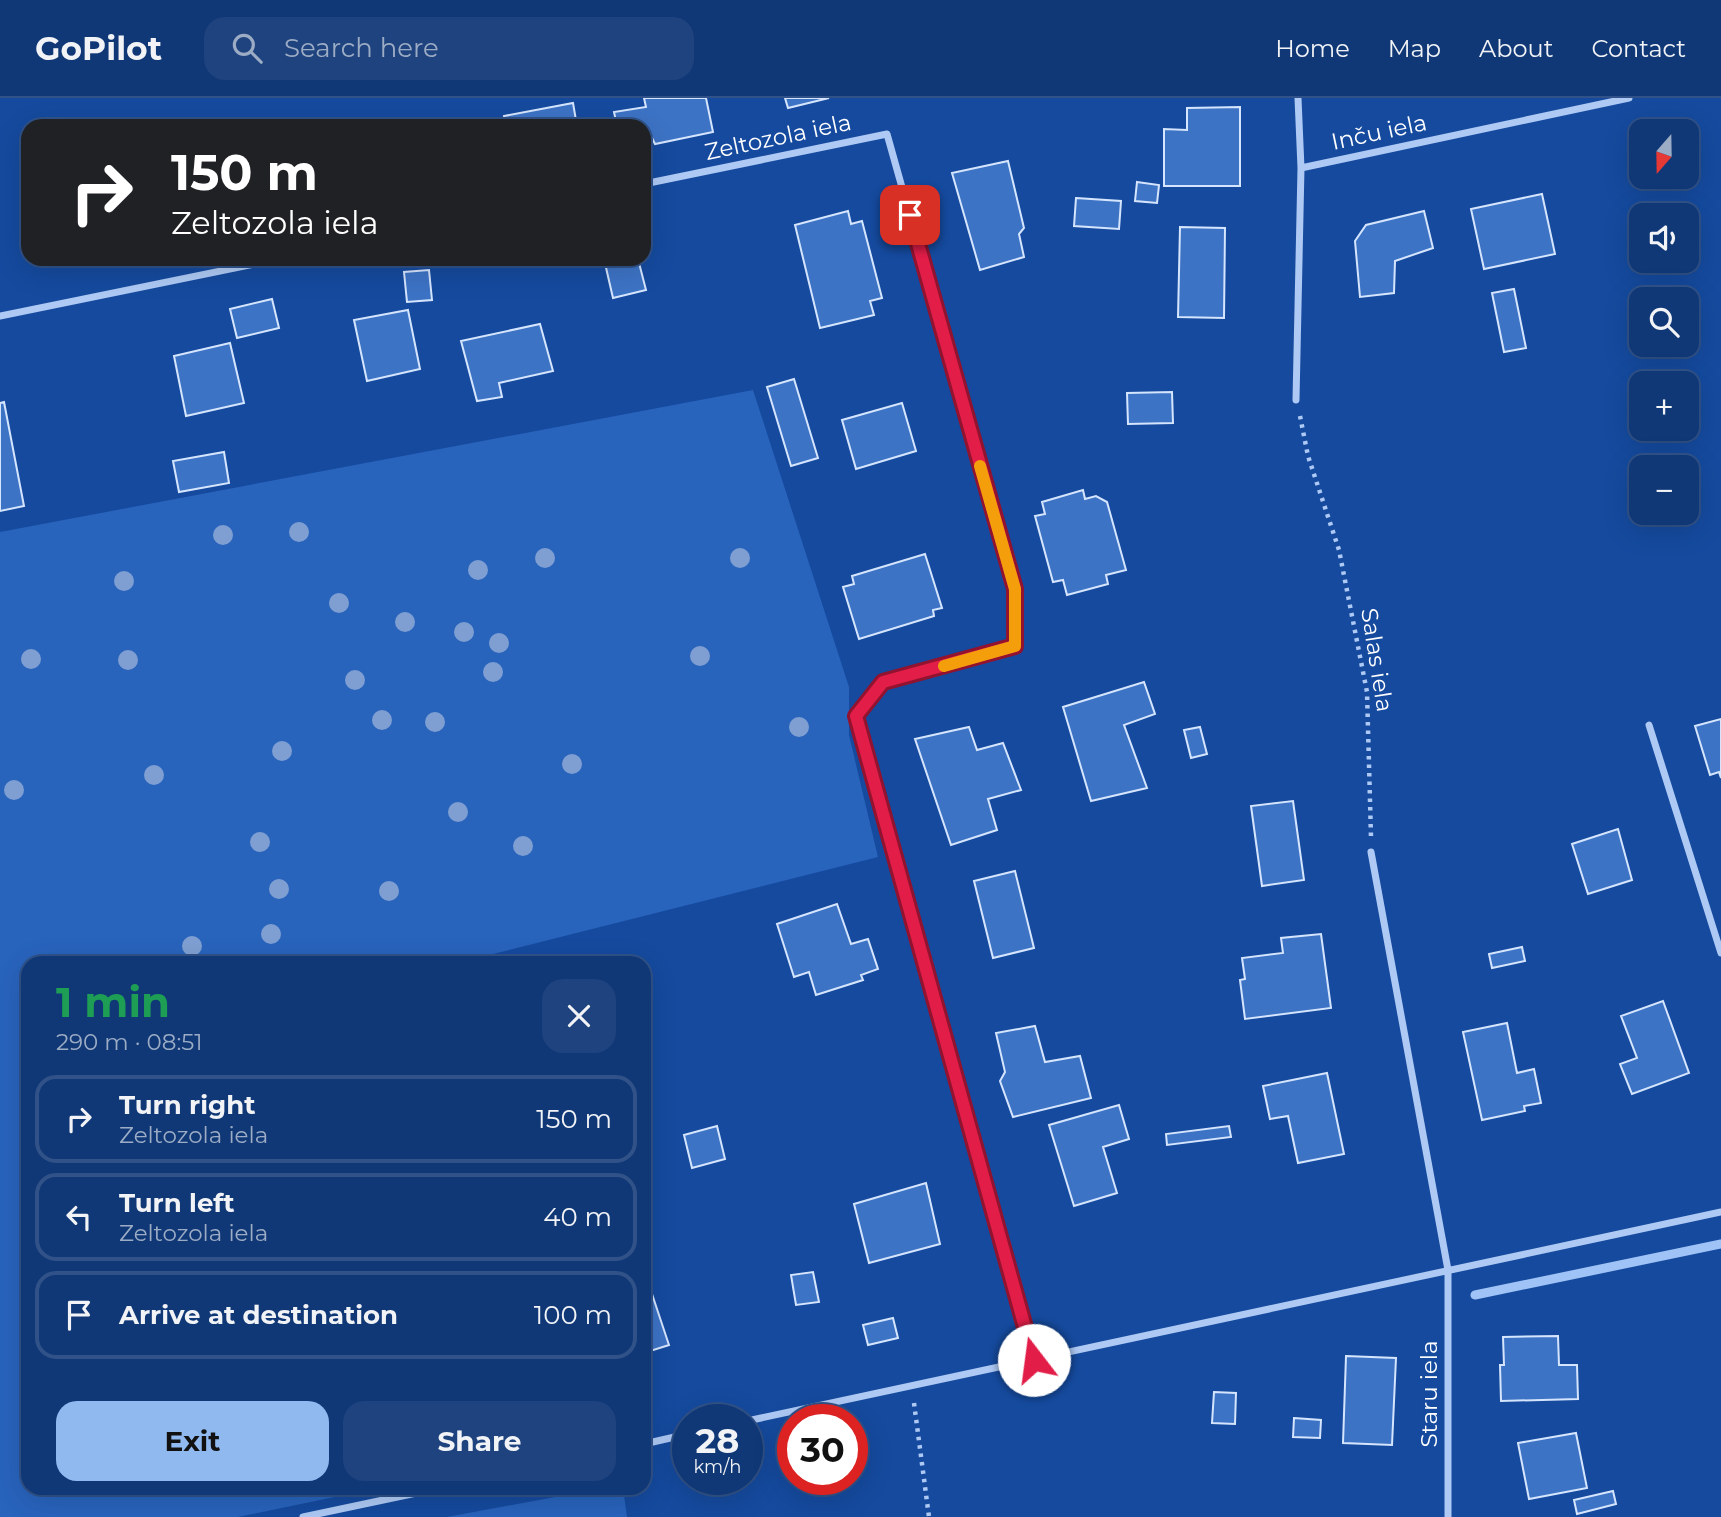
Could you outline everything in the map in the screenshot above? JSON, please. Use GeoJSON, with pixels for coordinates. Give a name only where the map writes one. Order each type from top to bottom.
{"type":"FeatureCollection","features":[{"type":"Feature","properties":{"kind":"street"},"geometry":{"type":"LineString","coordinates":[[1296,400],[1301,168],[1298,98]]}},
{"type":"Feature","properties":{"kind":"street","name":"Inču iela"},"geometry":{"type":"LineString","coordinates":[[1301,168],[1629,98]]}},
{"type":"Feature","properties":{"kind":"street","name":"Zeltozola iela"},"geometry":{"type":"LineString","coordinates":[[651,183],[887,134],[1015,589],[1015,646],[883,682],[856,716],[1034,1360]]}},
{"type":"Feature","properties":{"kind":"street"},"geometry":{"type":"LineString","coordinates":[[0,316],[245,266]]}},
{"type":"Feature","properties":{"kind":"street"},"geometry":{"type":"LineString","coordinates":[[1649,725],[1721,953]]}},
{"type":"Feature","properties":{"kind":"street"},"geometry":{"type":"LineString","coordinates":[[1371,852],[1448,1270]]}},
{"type":"Feature","properties":{"kind":"street"},"geometry":{"type":"LineString","coordinates":[[763,1418],[1721,1212]]}},
{"type":"Feature","properties":{"kind":"street","name":"Staru iela"},"geometry":{"type":"LineString","coordinates":[[1448,1270],[1448,1517]]}},
{"type":"Feature","properties":{"kind":"street"},"geometry":{"type":"LineString","coordinates":[[651,1442],[672,1438]]}},
{"type":"Feature","properties":{"kind":"street"},"geometry":{"type":"LineString","coordinates":[[303,1517],[407,1495]]}},
{"type":"Feature","properties":{"kind":"path","name":"Salas iela"},"geometry":{"type":"LineString","coordinates":[[1296,400],[1308,456],[1339,550],[1367,692],[1371,852]]}},
{"type":"Feature","properties":{"kind":"path"},"geometry":{"type":"LineString","coordinates":[[911,1386],[929,1517]]}},
{"type":"Feature","properties":{"kind":"shaded area"},"geometry":{"type":"Polygon","coordinates":[[[753,390],[849,687],[849,735],[878,857],[485,956],[21,956],[21,1495],[344,1495],[238,1517],[0,1517],[0,532],[753,390]]]}},
{"type":"Feature","properties":{"kind":"shaded area"},"geometry":{"type":"Polygon","coordinates":[[[566,1495],[624,1495],[627,1517],[447,1517],[566,1495]]]}},
{"type":"Feature","properties":{"kind":"building"},"geometry":{"type":"Polygon","coordinates":[[[644,98],[706,98],[713,132],[655,144],[651,138],[651,119],[616,119],[614,112],[646,107],[644,98]]]}},
{"type":"Feature","properties":{"kind":"building"},"geometry":{"type":"Polygon","coordinates":[[[785,98],[829,98],[788,108],[785,98]]]}},
{"type":"Feature","properties":{"kind":"building"},"geometry":{"type":"Polygon","coordinates":[[[573,103],[576,119],[505,119],[504,116],[573,103]]]}},
{"type":"Feature","properties":{"kind":"building"},"geometry":{"type":"Polygon","coordinates":[[[1240,107],[1240,186],[1164,186],[1164,129],[1187,130],[1187,108],[1240,107]]]}},
{"type":"Feature","properties":{"kind":"building"},"geometry":{"type":"Polygon","coordinates":[[[1008,161],[1024,228],[1019,234],[1024,257],[980,270],[952,173],[1008,161]]]}},
{"type":"Feature","properties":{"kind":"building"},"geometry":{"type":"Polygon","coordinates":[[[1137,182],[1159,185],[1157,203],[1135,201],[1137,182]]]}},
{"type":"Feature","properties":{"kind":"building"},"geometry":{"type":"Polygon","coordinates":[[[1542,194],[1555,254],[1484,269],[1471,209],[1542,194]]]}},
{"type":"Feature","properties":{"kind":"building"},"geometry":{"type":"Polygon","coordinates":[[[1076,198],[1121,201],[1119,229],[1074,226],[1076,198]]]}},
{"type":"Feature","properties":{"kind":"building"},"geometry":{"type":"Polygon","coordinates":[[[848,211],[851,224],[862,221],[882,298],[870,301],[874,315],[820,328],[795,225],[848,211]]]}},
{"type":"Feature","properties":{"kind":"building"},"geometry":{"type":"Polygon","coordinates":[[[1424,211],[1433,248],[1395,261],[1394,293],[1360,297],[1355,241],[1366,225],[1424,211]]]}},
{"type":"Feature","properties":{"kind":"building"},"geometry":{"type":"Polygon","coordinates":[[[1180,227],[1225,228],[1224,318],[1178,317],[1180,227]]]}},
{"type":"Feature","properties":{"kind":"building"},"geometry":{"type":"Polygon","coordinates":[[[606,266],[640,266],[646,290],[613,298],[606,266]]]}},
{"type":"Feature","properties":{"kind":"building"},"geometry":{"type":"Polygon","coordinates":[[[429,270],[432,300],[407,302],[404,272],[429,270]]]}},
{"type":"Feature","properties":{"kind":"building"},"geometry":{"type":"Polygon","coordinates":[[[1514,289],[1526,348],[1504,352],[1492,293],[1514,289]]]}},
{"type":"Feature","properties":{"kind":"building"},"geometry":{"type":"Polygon","coordinates":[[[272,299],[279,328],[237,338],[230,309],[272,299]]]}},
{"type":"Feature","properties":{"kind":"building"},"geometry":{"type":"Polygon","coordinates":[[[408,310],[420,369],[367,381],[354,320],[408,310]]]}},
{"type":"Feature","properties":{"kind":"building"},"geometry":{"type":"Polygon","coordinates":[[[540,324],[553,371],[499,383],[502,397],[477,401],[461,341],[540,324]]]}},
{"type":"Feature","properties":{"kind":"building"},"geometry":{"type":"Polygon","coordinates":[[[230,343],[244,403],[186,416],[174,356],[230,343]]]}},
{"type":"Feature","properties":{"kind":"building"},"geometry":{"type":"Polygon","coordinates":[[[794,379],[818,458],[791,466],[767,387],[794,379]]]}},
{"type":"Feature","properties":{"kind":"building"},"geometry":{"type":"Polygon","coordinates":[[[1172,392],[1173,423],[1128,424],[1127,393],[1172,392]]]}},
{"type":"Feature","properties":{"kind":"building"},"geometry":{"type":"Polygon","coordinates":[[[4,402],[24,506],[0,511],[0,403],[4,402]]]}},
{"type":"Feature","properties":{"kind":"building"},"geometry":{"type":"Polygon","coordinates":[[[902,403],[916,451],[856,469],[842,420],[902,403]]]}},
{"type":"Feature","properties":{"kind":"building"},"geometry":{"type":"Polygon","coordinates":[[[224,452],[229,483],[179,492],[173,461],[224,452]]]}},
{"type":"Feature","properties":{"kind":"building"},"geometry":{"type":"Polygon","coordinates":[[[1083,490],[1085,499],[1096,496],[1107,502],[1126,570],[1106,575],[1108,584],[1067,595],[1063,580],[1053,582],[1035,516],[1045,514],[1042,502],[1083,490]]]}},
{"type":"Feature","properties":{"kind":"building"},"geometry":{"type":"Polygon","coordinates":[[[925,554],[942,608],[933,610],[934,616],[859,639],[843,587],[854,584],[852,576],[925,554]]]}},
{"type":"Feature","properties":{"kind":"building"},"geometry":{"type":"Polygon","coordinates":[[[1144,682],[1155,714],[1124,725],[1147,788],[1091,801],[1063,707],[1144,682]]]}},
{"type":"Feature","properties":{"kind":"building"},"geometry":{"type":"Polygon","coordinates":[[[1721,719],[1721,778],[1719,772],[1710,775],[1695,726],[1721,719]]]}},
{"type":"Feature","properties":{"kind":"building"},"geometry":{"type":"Polygon","coordinates":[[[969,727],[977,750],[1003,743],[1021,790],[988,799],[997,830],[951,845],[915,739],[969,727]]]}},
{"type":"Feature","properties":{"kind":"building"},"geometry":{"type":"Polygon","coordinates":[[[1200,727],[1207,754],[1191,758],[1184,730],[1200,727]]]}},
{"type":"Feature","properties":{"kind":"building"},"geometry":{"type":"Polygon","coordinates":[[[1293,801],[1304,880],[1262,886],[1251,806],[1293,801]]]}},
{"type":"Feature","properties":{"kind":"building"},"geometry":{"type":"Polygon","coordinates":[[[1618,829],[1632,880],[1588,894],[1572,844],[1618,829]]]}},
{"type":"Feature","properties":{"kind":"building"},"geometry":{"type":"Polygon","coordinates":[[[1015,871],[1034,948],[993,958],[974,881],[1015,871]]]}},
{"type":"Feature","properties":{"kind":"building"},"geometry":{"type":"Polygon","coordinates":[[[837,904],[851,944],[868,939],[878,969],[861,975],[863,980],[816,995],[809,972],[794,977],[777,924],[837,904]]]}},
{"type":"Feature","properties":{"kind":"building"},"geometry":{"type":"Polygon","coordinates":[[[1321,934],[1331,1008],[1245,1019],[1240,980],[1245,979],[1242,958],[1283,953],[1281,938],[1321,934]]]}},
{"type":"Feature","properties":{"kind":"building"},"geometry":{"type":"Polygon","coordinates":[[[1522,947],[1525,961],[1492,968],[1489,954],[1522,947]]]}},
{"type":"Feature","properties":{"kind":"building"},"geometry":{"type":"Polygon","coordinates":[[[1663,1001],[1689,1073],[1632,1094],[1620,1064],[1637,1058],[1621,1016],[1663,1001]]]}},
{"type":"Feature","properties":{"kind":"building"},"geometry":{"type":"Polygon","coordinates":[[[1507,1023],[1517,1073],[1534,1069],[1541,1103],[1524,1106],[1525,1111],[1482,1120],[1463,1032],[1507,1023]]]}},
{"type":"Feature","properties":{"kind":"building"},"geometry":{"type":"Polygon","coordinates":[[[1035,1026],[1045,1062],[1080,1056],[1091,1098],[1013,1117],[1000,1081],[1005,1072],[996,1033],[1035,1026]]]}},
{"type":"Feature","properties":{"kind":"building"},"geometry":{"type":"Polygon","coordinates":[[[1327,1073],[1344,1154],[1298,1163],[1288,1116],[1270,1119],[1263,1086],[1327,1073]]]}},
{"type":"Feature","properties":{"kind":"building"},"geometry":{"type":"Polygon","coordinates":[[[1119,1105],[1129,1139],[1103,1147],[1117,1193],[1074,1206],[1049,1125],[1119,1105]]]}},
{"type":"Feature","properties":{"kind":"building"},"geometry":{"type":"Polygon","coordinates":[[[717,1126],[725,1159],[692,1168],[684,1135],[717,1126]]]}},
{"type":"Feature","properties":{"kind":"building"},"geometry":{"type":"Polygon","coordinates":[[[1229,1126],[1231,1137],[1167,1145],[1166,1134],[1229,1126]]]}},
{"type":"Feature","properties":{"kind":"building"},"geometry":{"type":"Polygon","coordinates":[[[926,1183],[940,1244],[869,1263],[854,1204],[926,1183]]]}},
{"type":"Feature","properties":{"kind":"building"},"geometry":{"type":"Polygon","coordinates":[[[813,1272],[819,1302],[796,1305],[791,1275],[813,1272]]]}},
{"type":"Feature","properties":{"kind":"building"},"geometry":{"type":"Polygon","coordinates":[[[651,1291],[669,1345],[651,1351],[651,1291]]]}},
{"type":"Feature","properties":{"kind":"building"},"geometry":{"type":"Polygon","coordinates":[[[893,1318],[898,1338],[868,1345],[863,1325],[893,1318]]]}},
{"type":"Feature","properties":{"kind":"building"},"geometry":{"type":"Polygon","coordinates":[[[1558,1336],[1559,1365],[1577,1365],[1578,1399],[1501,1401],[1500,1365],[1504,1365],[1503,1337],[1558,1336]]]}},
{"type":"Feature","properties":{"kind":"building"},"geometry":{"type":"Polygon","coordinates":[[[1346,1356],[1396,1358],[1392,1445],[1343,1443],[1346,1356]]]}},
{"type":"Feature","properties":{"kind":"building"},"geometry":{"type":"Polygon","coordinates":[[[1214,1392],[1236,1393],[1235,1424],[1212,1423],[1214,1392]]]}},
{"type":"Feature","properties":{"kind":"building"},"geometry":{"type":"Polygon","coordinates":[[[1294,1418],[1321,1420],[1320,1438],[1293,1437],[1294,1418]]]}},
{"type":"Feature","properties":{"kind":"building"},"geometry":{"type":"Polygon","coordinates":[[[1576,1433],[1587,1488],[1529,1499],[1518,1443],[1576,1433]]]}},
{"type":"Feature","properties":{"kind":"building"},"geometry":{"type":"Polygon","coordinates":[[[1613,1491],[1616,1504],[1577,1514],[1574,1500],[1613,1491]]]}},
{"type":"Feature","properties":{"kind":"waterway"},"geometry":{"type":"LineString","coordinates":[[1475,1295],[1721,1244]]}},
{"type":"Feature","properties":{"kind":"slow traffic"},"geometry":{"type":"LineString","coordinates":[[944,666],[1015,646],[1015,589],[980,466]]}},
{"type":"Feature","properties":{"kind":"route"},"geometry":{"type":"LineString","coordinates":[[910,215],[1015,589],[1015,646],[883,682],[856,716],[1034,1360]]}}]}
